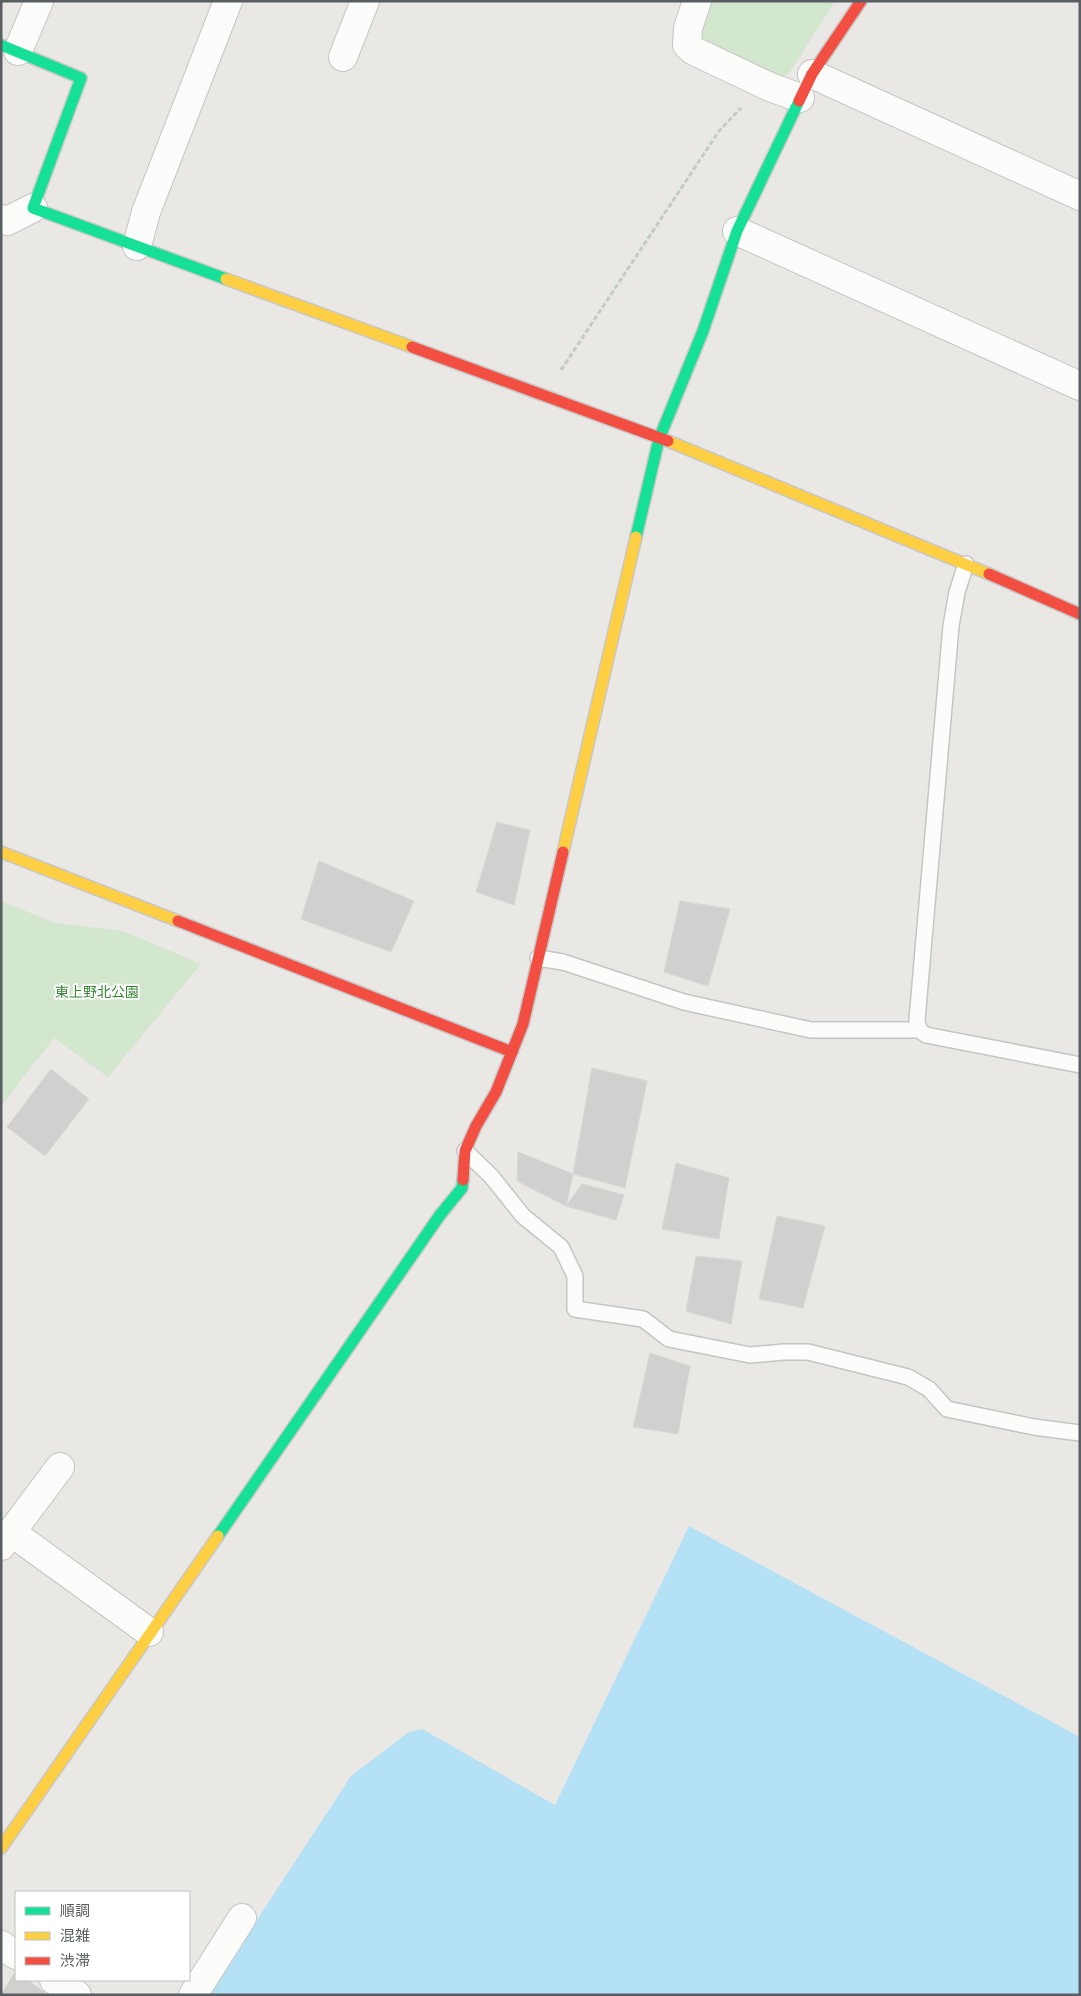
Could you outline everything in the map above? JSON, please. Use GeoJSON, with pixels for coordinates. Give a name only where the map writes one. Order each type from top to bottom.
{"type":"FeatureCollection","features":[{"type":"Feature","properties":{"kind":"street"},"geometry":{"type":"LineString","coordinates":[[1,219],[7,221],[33,208],[80,78],[10,48],[39,1]]}},
{"type":"Feature","properties":{"kind":"street"},"geometry":{"type":"LineString","coordinates":[[137,246],[146,212],[228,1]]}},
{"type":"Feature","properties":{"kind":"street"},"geometry":{"type":"LineString","coordinates":[[343,57],[365,1]]}},
{"type":"Feature","properties":{"kind":"street"},"geometry":{"type":"LineString","coordinates":[[697,1],[688,28],[687,45],[694,51],[770,87],[800,98]]}},
{"type":"Feature","properties":{"kind":"street"},"geometry":{"type":"LineString","coordinates":[[1,1848],[440,1215],[462,1188],[465,1151],[476,1126],[496,1092],[523,1024],[659,439],[703,331],[737,231],[812,74],[862,1]]}},
{"type":"Feature","properties":{"kind":"street"},"geometry":{"type":"LineString","coordinates":[[812,74],[1080,196]]}},
{"type":"Feature","properties":{"kind":"street"},"geometry":{"type":"LineString","coordinates":[[33,208],[659,439],[683,446],[966,564],[1080,614]]}},
{"type":"Feature","properties":{"kind":"street"},"geometry":{"type":"LineString","coordinates":[[737,231],[1080,386]]}},
{"type":"Feature","properties":{"kind":"street"},"geometry":{"type":"LineString","coordinates":[[1,852],[512,1052]]}},
{"type":"Feature","properties":{"kind":"street"},"geometry":{"type":"LineString","coordinates":[[60,1467],[6,1539],[150,1632]]}},
{"type":"Feature","properties":{"kind":"street"},"geometry":{"type":"LineString","coordinates":[[194,1995],[242,1918]]}},
{"type":"Feature","properties":{"kind":"street"},"geometry":{"type":"LineString","coordinates":[[1,1945],[15,1954]]}},
{"type":"Feature","properties":{"kind":"street"},"geometry":{"type":"LineString","coordinates":[[56,1981],[77,1995]]}},
{"type":"Feature","properties":{"kind":"lane"},"geometry":{"type":"LineString","coordinates":[[919,1030],[917,1020],[951,626],[957,592],[966,564]]}},
{"type":"Feature","properties":{"kind":"lane"},"geometry":{"type":"LineString","coordinates":[[538,958],[564,962],[684,1002],[811,1030],[919,1030],[926,1035],[1080,1065]]}},
{"type":"Feature","properties":{"kind":"lane"},"geometry":{"type":"LineString","coordinates":[[465,1151],[490,1176],[523,1216],[562,1247],[575,1276],[575,1309],[643,1319],[669,1339],[750,1355],[808,1352],[908,1378],[929,1389],[947,1409],[1034,1427],[1080,1433]]}},
{"type":"Feature","properties":{"kind":"path"},"geometry":{"type":"LineString","coordinates":[[543,395],[719,131],[756,94],[770,87]]}},
{"type":"Feature","properties":{"kind":"green space"},"geometry":{"type":"Polygon","coordinates":[[[709,1],[835,1],[788,75],[771,78],[702,42],[700,24],[709,1]]]}},
{"type":"Feature","properties":{"kind":"green space","name":"東上野北公園"},"geometry":{"type":"Polygon","coordinates":[[[1,901],[55,923],[123,931],[201,964],[108,1077],[54,1038],[1,1106],[1,901]]]}},
{"type":"Feature","properties":{"kind":"water"},"geometry":{"type":"Polygon","coordinates":[[[689,1526],[1080,1737],[1080,1995],[208,1995],[351,1776],[409,1732],[422,1729],[555,1805],[689,1526]]]}},
{"type":"Feature","properties":{"kind":"building"},"geometry":{"type":"Polygon","coordinates":[[[497,822],[530,830],[514,905],[476,892],[497,822]]]}},
{"type":"Feature","properties":{"kind":"building"},"geometry":{"type":"Polygon","coordinates":[[[319,861],[414,901],[391,952],[301,919],[319,861]]]}},
{"type":"Feature","properties":{"kind":"building"},"geometry":{"type":"Polygon","coordinates":[[[680,901],[730,909],[708,986],[664,972],[680,901]]]}},
{"type":"Feature","properties":{"kind":"building"},"geometry":{"type":"Polygon","coordinates":[[[592,1068],[647,1081],[625,1188],[573,1174],[592,1068]]]}},
{"type":"Feature","properties":{"kind":"building"},"geometry":{"type":"Polygon","coordinates":[[[51,1069],[89,1099],[45,1156],[7,1127],[51,1069]]]}},
{"type":"Feature","properties":{"kind":"building"},"geometry":{"type":"Polygon","coordinates":[[[518,1152],[573,1174],[566,1206],[517,1181],[518,1152]]]}},
{"type":"Feature","properties":{"kind":"building"},"geometry":{"type":"Polygon","coordinates":[[[676,1163],[729,1178],[719,1239],[662,1229],[676,1163]]]}},
{"type":"Feature","properties":{"kind":"building"},"geometry":{"type":"Polygon","coordinates":[[[582,1184],[624,1195],[616,1220],[566,1206],[582,1184]]]}},
{"type":"Feature","properties":{"kind":"building"},"geometry":{"type":"Polygon","coordinates":[[[777,1216],[825,1226],[803,1308],[759,1299],[777,1216]]]}},
{"type":"Feature","properties":{"kind":"building"},"geometry":{"type":"Polygon","coordinates":[[[696,1256],[742,1261],[731,1324],[686,1311],[696,1256]]]}},
{"type":"Feature","properties":{"kind":"building"},"geometry":{"type":"Polygon","coordinates":[[[650,1353],[690,1366],[678,1434],[633,1427],[650,1353]]]}},
{"type":"Feature","properties":{"kind":"building"},"geometry":{"type":"Polygon","coordinates":[[[15,1972],[15,1981],[29,1981],[45,1993],[43,1995],[1,1995],[15,1972]]]}},
{"type":"Feature","properties":{"kind":"traffic: fast"},"geometry":{"type":"LineString","coordinates":[[1,45],[81,78],[33,208],[226,279]]}},
{"type":"Feature","properties":{"kind":"traffic: fast"},"geometry":{"type":"LineString","coordinates":[[636,537],[659,439],[703,331],[737,231],[799,101]]}},
{"type":"Feature","properties":{"kind":"traffic: fast"},"geometry":{"type":"LineString","coordinates":[[218,1536],[440,1215],[462,1188],[463,1180]]}},
{"type":"Feature","properties":{"kind":"traffic: slow"},"geometry":{"type":"LineString","coordinates":[[226,279],[412,347]]}},
{"type":"Feature","properties":{"kind":"traffic: slow"},"geometry":{"type":"LineString","coordinates":[[668,441],[989,574]]}},
{"type":"Feature","properties":{"kind":"traffic: slow"},"geometry":{"type":"LineString","coordinates":[[563,852],[636,537]]}},
{"type":"Feature","properties":{"kind":"traffic: slow"},"geometry":{"type":"LineString","coordinates":[[1,852],[178,921]]}},
{"type":"Feature","properties":{"kind":"traffic: slow"},"geometry":{"type":"LineString","coordinates":[[1,1848],[218,1536]]}},
{"type":"Feature","properties":{"kind":"traffic: jam"},"geometry":{"type":"LineString","coordinates":[[799,101],[812,74],[861,1]]}},
{"type":"Feature","properties":{"kind":"traffic: jam"},"geometry":{"type":"LineString","coordinates":[[412,347],[668,441]]}},
{"type":"Feature","properties":{"kind":"traffic: jam"},"geometry":{"type":"LineString","coordinates":[[989,574],[1080,614]]}},
{"type":"Feature","properties":{"kind":"traffic: jam"},"geometry":{"type":"LineString","coordinates":[[463,1180],[465,1151],[476,1126],[496,1092],[523,1024],[563,852]]}},
{"type":"Feature","properties":{"kind":"traffic: jam"},"geometry":{"type":"LineString","coordinates":[[178,921],[512,1052]]}}]}
